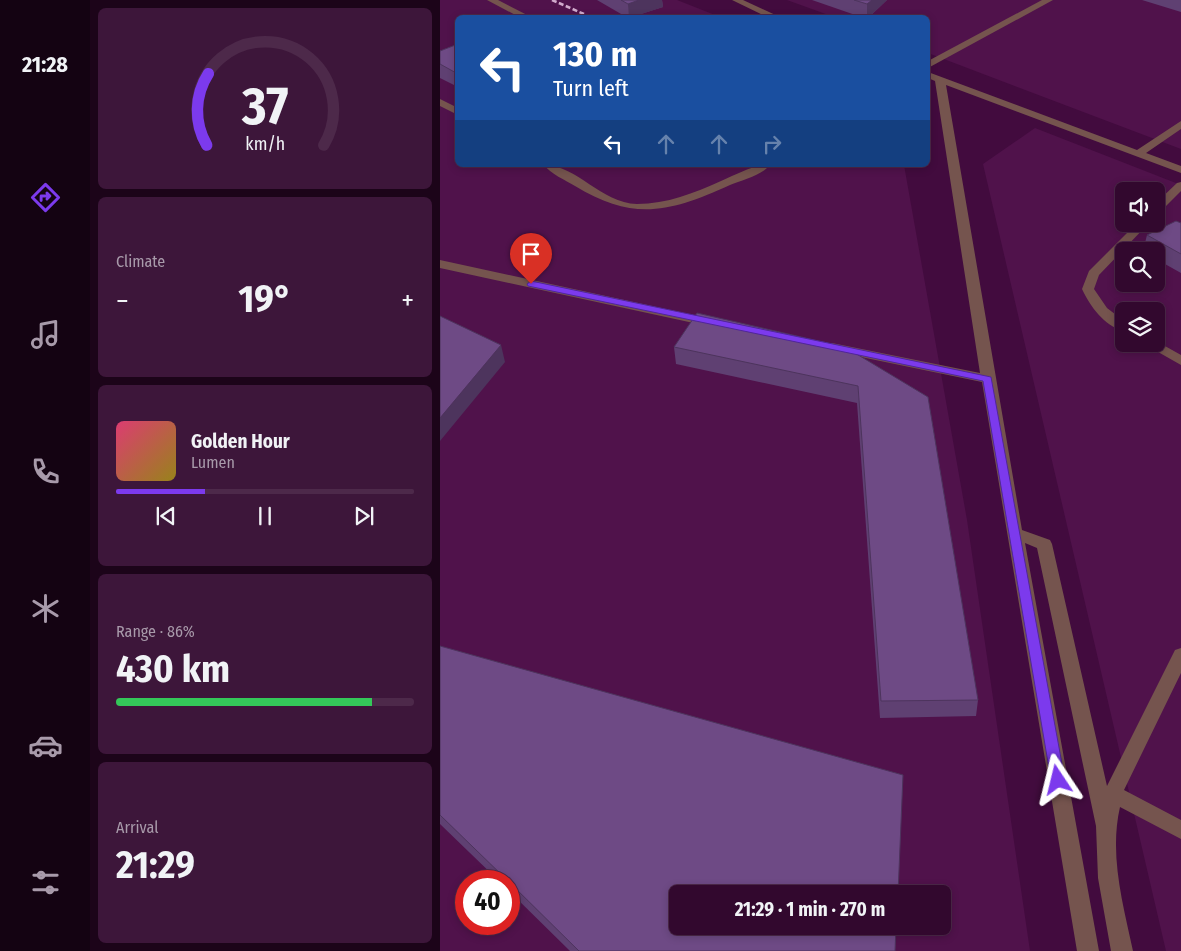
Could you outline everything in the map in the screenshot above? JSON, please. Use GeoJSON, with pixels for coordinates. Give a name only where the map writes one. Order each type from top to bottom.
{"type":"FeatureCollection","features":[{"type":"Feature","properties":{"kind":"street"},"geometry":{"type":"LineString","coordinates":[[491,0],[523,15]]}},
{"type":"Feature","properties":{"kind":"street"},"geometry":{"type":"LineString","coordinates":[[736,0],[771,15]]}},
{"type":"Feature","properties":{"kind":"street"},"geometry":{"type":"LineString","coordinates":[[930,64],[1049,0]]}},
{"type":"Feature","properties":{"kind":"street"},"geometry":{"type":"LineString","coordinates":[[930,76],[1181,170]]}},
{"type":"Feature","properties":{"kind":"street"},"geometry":{"type":"LineString","coordinates":[[940,79],[945,126],[1014,533],[1088,951]]}},
{"type":"Feature","properties":{"kind":"street"},"geometry":{"type":"LineString","coordinates":[[440,102],[455,110]]}},
{"type":"Feature","properties":{"kind":"street"},"geometry":{"type":"LineString","coordinates":[[1139,153],[1181,124]]}},
{"type":"Feature","properties":{"kind":"street"},"geometry":{"type":"LineString","coordinates":[[553,167],[618,203],[651,208],[671,205],[761,167]]}},
{"type":"Feature","properties":{"kind":"street"},"geometry":{"type":"LineString","coordinates":[[1165,201],[1181,185]]}},
{"type":"Feature","properties":{"kind":"street"},"geometry":{"type":"LineString","coordinates":[[1115,322],[1108,318],[1095,304],[1088,289],[1093,274],[1134,232]]}},
{"type":"Feature","properties":{"kind":"street"},"geometry":{"type":"LineString","coordinates":[[440,264],[727,326]]}},
{"type":"Feature","properties":{"kind":"street"},"geometry":{"type":"LineString","coordinates":[[824,346],[988,379]]}},
{"type":"Feature","properties":{"kind":"street"},"geometry":{"type":"LineString","coordinates":[[1165,352],[1181,361]]}},
{"type":"Feature","properties":{"kind":"street"},"geometry":{"type":"LineString","coordinates":[[1014,533],[1044,544],[1106,826],[1108,878],[1122,951]]}},
{"type":"Feature","properties":{"kind":"street"},"geometry":{"type":"LineString","coordinates":[[1106,826],[1114,794],[1181,655]]}},
{"type":"Feature","properties":{"kind":"street"},"geometry":{"type":"LineString","coordinates":[[1114,794],[1181,830]]}},
{"type":"Feature","properties":{"kind":"shaded area"},"geometry":{"type":"Polygon","coordinates":[[[440,0],[677,0],[715,15],[455,15],[455,167],[904,167],[967,520],[1030,951],[440,951],[440,0]]]}},
{"type":"Feature","properties":{"kind":"shaded area"},"geometry":{"type":"Polygon","coordinates":[[[787,0],[1181,0],[1181,149],[930,54],[930,15],[828,15],[787,0]]]}},
{"type":"Feature","properties":{"kind":"shaded area"},"geometry":{"type":"Polygon","coordinates":[[[1035,128],[1181,185],[1181,951],[1166,951],[983,164],[1035,128]]]}},
{"type":"Feature","properties":{"kind":"building"},"geometry":{"type":"Polygon","coordinates":[[[621,0],[639,0],[628,4],[621,0]]]}},
{"type":"Feature","properties":{"kind":"building"},"geometry":{"type":"Polygon","coordinates":[[[854,0],[872,0],[867,4],[854,0]]]}},
{"type":"Feature","properties":{"kind":"building"},"geometry":{"type":"Polygon","coordinates":[[[455,45],[455,72],[440,64],[440,51],[455,45]]]}},
{"type":"Feature","properties":{"kind":"building"},"geometry":{"type":"Polygon","coordinates":[[[1176,221],[1181,223],[1181,254],[1165,245],[1165,242],[1160,242],[1147,235],[1153,232],[1165,232],[1165,226],[1176,221]]]}},
{"type":"Feature","properties":{"kind":"building"},"geometry":{"type":"Polygon","coordinates":[[[697,313],[845,347],[928,397],[978,700],[881,701],[858,386],[674,347],[697,313]]]}},
{"type":"Feature","properties":{"kind":"building"},"geometry":{"type":"Polygon","coordinates":[[[440,316],[501,345],[440,418],[440,316]]]}},
{"type":"Feature","properties":{"kind":"building"},"geometry":{"type":"Polygon","coordinates":[[[440,646],[903,775],[898,885],[669,885],[669,935],[896,935],[895,951],[579,951],[520,893],[520,870],[497,870],[440,815],[440,646]]]}},
{"type":"Feature","properties":{"kind":"railway"},"geometry":{"type":"LineString","coordinates":[[552,0],[584,14]]}},
{"type":"Feature","properties":{"kind":"route"},"geometry":{"type":"LineString","coordinates":[[531,284],[988,379],[1058,780]]}}]}
